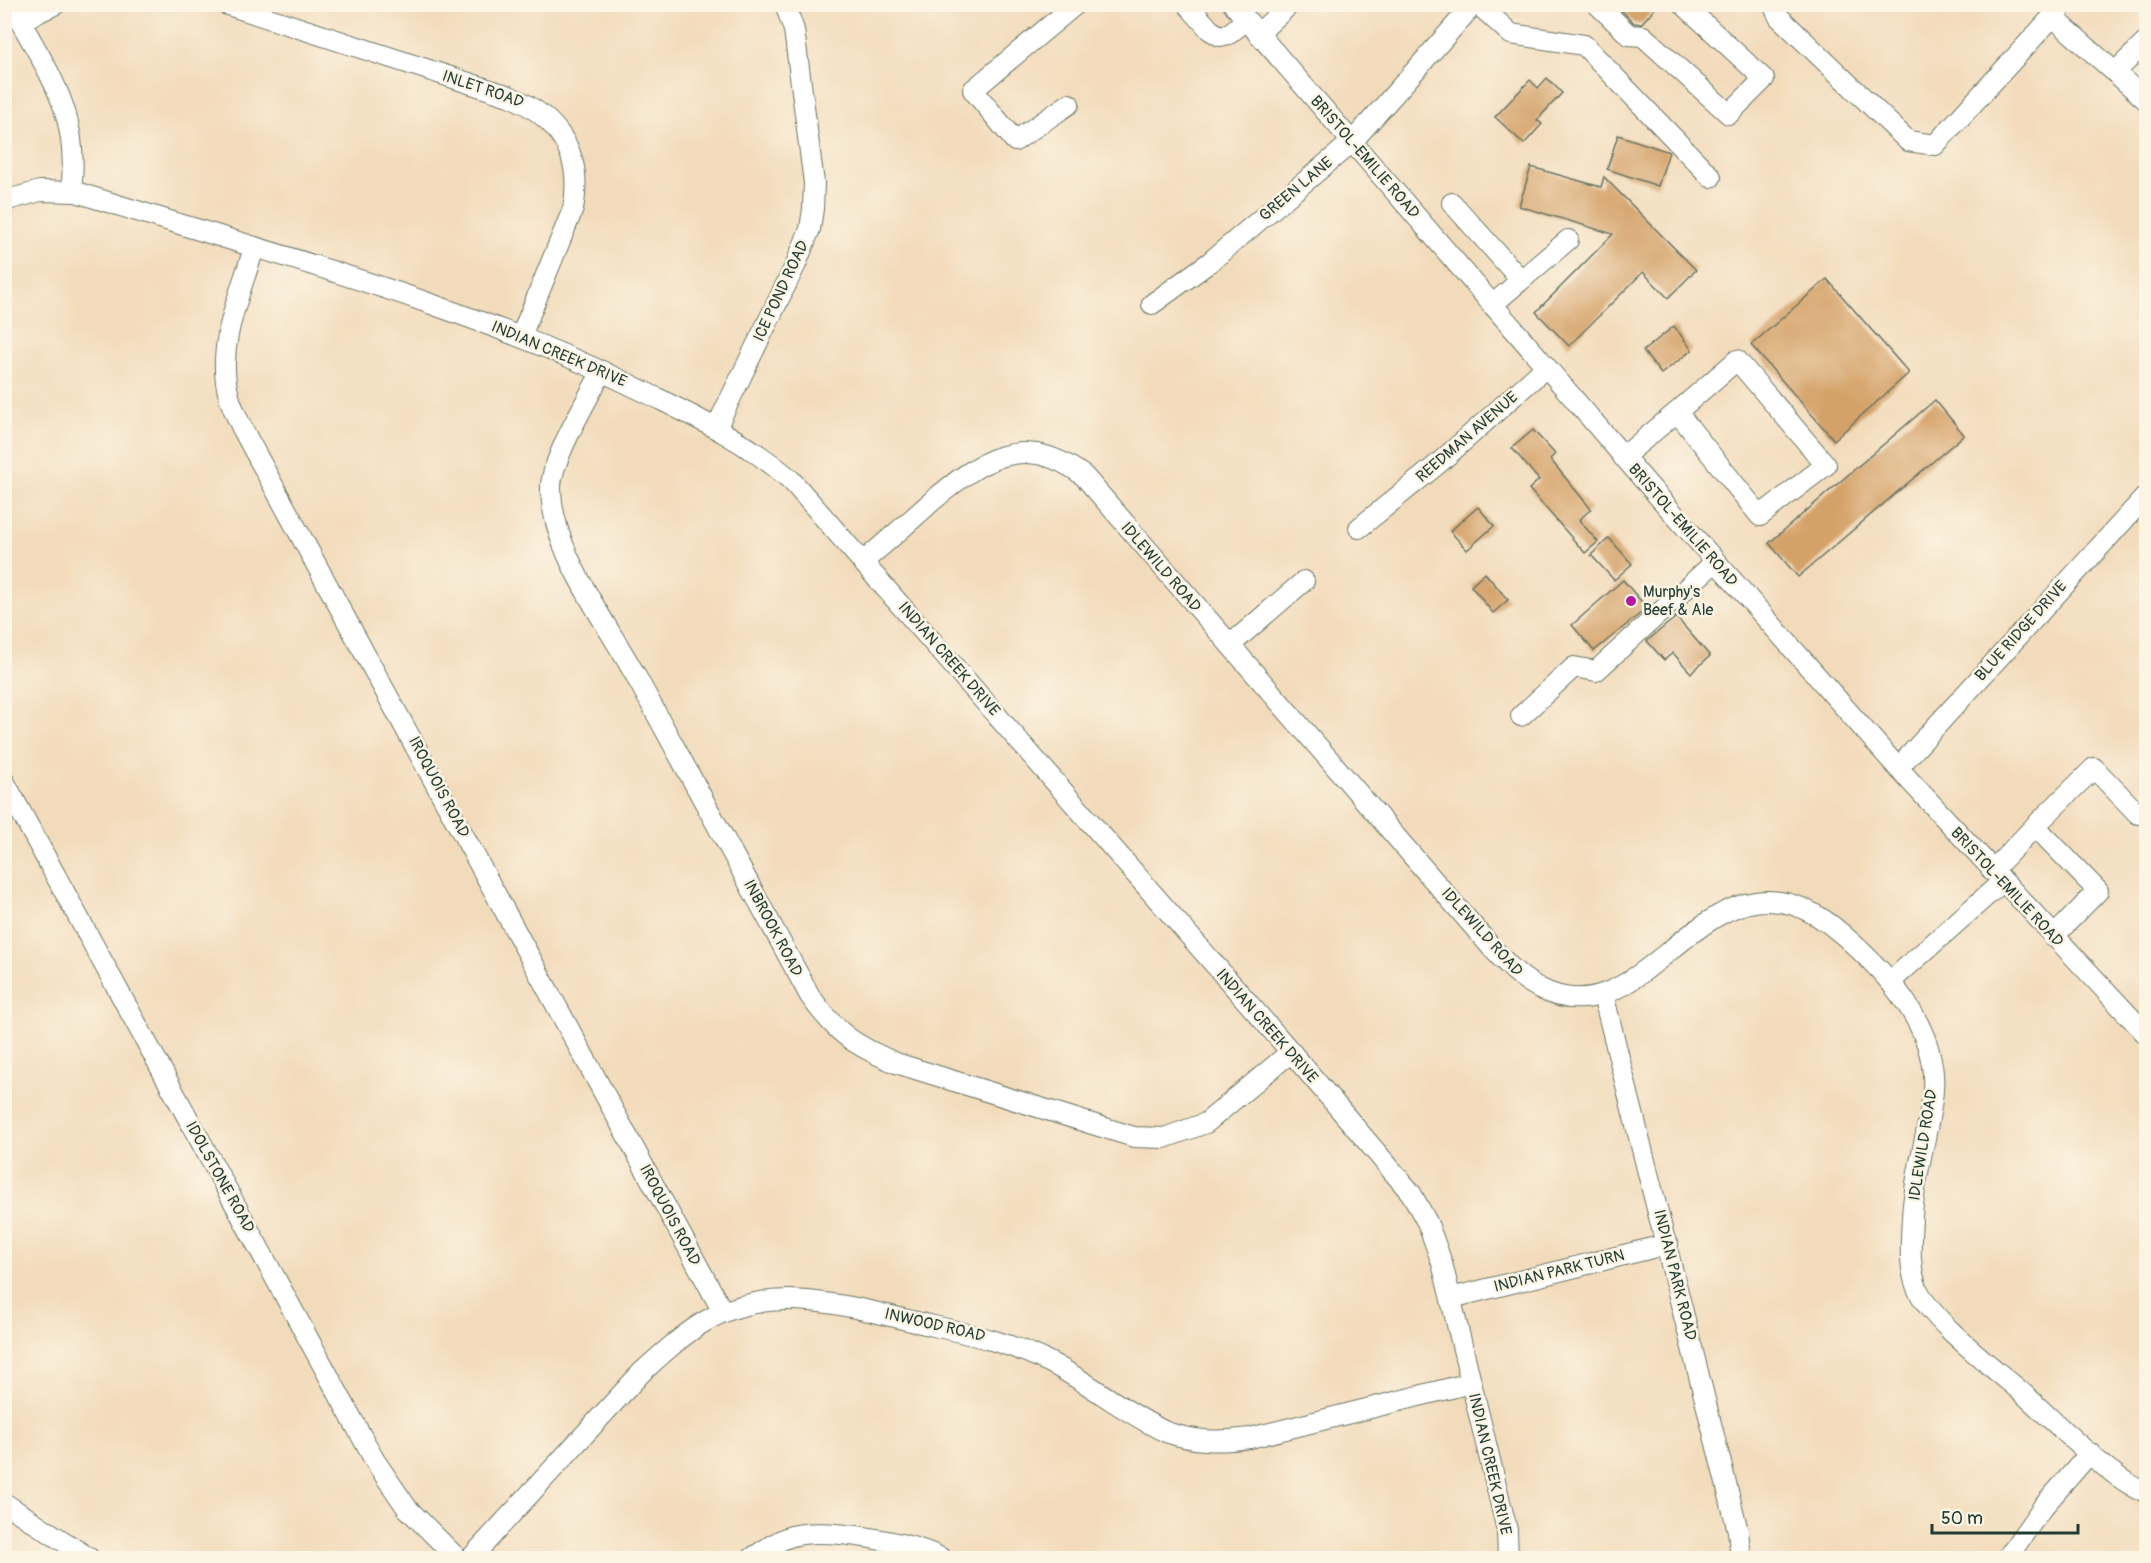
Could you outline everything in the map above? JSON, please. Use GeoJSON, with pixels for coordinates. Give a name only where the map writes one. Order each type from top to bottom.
{"type":"FeatureCollection","features":[{"type":"Feature","properties":{"kind":"street"},"geometry":{"type":"LineString","coordinates":[[56,4],[15,13],[66,112],[72,130],[75,161],[71,191]]}},
{"type":"Feature","properties":{"kind":"street","name":"INLET ROAD"},"geometry":{"type":"LineString","coordinates":[[225,4],[509,96],[533,106],[551,122],[564,141],[572,159],[577,190],[573,209],[521,336]]}},
{"type":"Feature","properties":{"kind":"street","name":"ICE POND ROAD"},"geometry":{"type":"LineString","coordinates":[[716,428],[796,264],[810,229],[813,183],[794,30],[785,4]]}},
{"type":"Feature","properties":{"kind":"street"},"geometry":{"type":"LineString","coordinates":[[1069,104],[1015,141],[973,90],[1076,4]]}},
{"type":"Feature","properties":{"kind":"street"},"geometry":{"type":"LineString","coordinates":[[1187,4],[1210,30],[1220,36],[1252,27],[1290,4]]}},
{"type":"Feature","properties":{"kind":"street","name":"BRISTOL-EMILIE ROAD"},"geometry":{"type":"LineString","coordinates":[[1233,4],[1715,562],[1898,768],[2053,937],[2146,1034]]}},
{"type":"Feature","properties":{"kind":"street"},"geometry":{"type":"LineString","coordinates":[[1476,4],[1511,34],[1584,45],[1710,177]]}},
{"type":"Feature","properties":{"kind":"street","name":"GREEN LANE"},"geometry":{"type":"LineString","coordinates":[[1152,304],[1210,262],[1352,142],[1476,4]]}},
{"type":"Feature","properties":{"kind":"street"},"geometry":{"type":"LineString","coordinates":[[1597,4],[1629,35],[1643,36],[1729,114],[1764,79],[1683,4]]}},
{"type":"Feature","properties":{"kind":"street"},"geometry":{"type":"LineString","coordinates":[[1773,4],[1779,17],[1908,141],[1935,145],[2058,11],[2115,72],[2146,100]]}},
{"type":"Feature","properties":{"kind":"street"},"geometry":{"type":"LineString","coordinates":[[2115,72],[2146,42]]}},
{"type":"Feature","properties":{"kind":"street","name":"INDIAN CREEK DRIVE"},"geometry":{"type":"LineString","coordinates":[[4,201],[40,191],[71,191],[254,248],[521,336],[602,371],[716,428],[768,459],[784,473],[864,561],[1411,1193],[1428,1224],[1451,1298],[1507,1530],[1508,1558]]}},
{"type":"Feature","properties":{"kind":"street"},"geometry":{"type":"LineString","coordinates":[[1452,203],[1521,280]]}},
{"type":"Feature","properties":{"kind":"street"},"geometry":{"type":"LineString","coordinates":[[1492,305],[1568,240]]}},
{"type":"Feature","properties":{"kind":"street","name":"IROQUOIS ROAD"},"geometry":{"type":"LineString","coordinates":[[254,248],[229,328],[225,350],[229,396],[243,430],[723,1312]]}},
{"type":"Feature","properties":{"kind":"street"},"geometry":{"type":"LineString","coordinates":[[1623,457],[1737,360],[1826,465],[1760,516],[1677,412]]}},
{"type":"Feature","properties":{"kind":"street","name":"REEDMAN AVENUE"},"geometry":{"type":"LineString","coordinates":[[1359,528],[1546,367]]}},
{"type":"Feature","properties":{"kind":"street","name":"INBROOK ROAD"},"geometry":{"type":"LineString","coordinates":[[602,371],[553,472],[553,511],[558,529],[588,592],[632,667],[810,996],[844,1037],[860,1048],[896,1063],[1134,1137],[1164,1138],[1206,1123],[1291,1052]]}},
{"type":"Feature","properties":{"kind":"street","name":"IDLEWILD ROAD"},"geometry":{"type":"LineString","coordinates":[[864,561],[956,481],[982,463],[1015,452],[1039,454],[1062,461],[1084,476],[1517,974],[1540,989],[1557,995],[1585,997],[1603,994],[1625,986],[1710,919],[1741,906],[1770,900],[1802,906],[1828,922],[1891,981],[1910,1007],[1922,1032],[1930,1059],[1933,1088],[1913,1201],[1911,1257],[1918,1288],[1939,1318],[2090,1453],[2136,1489],[2146,1493]]}},
{"type":"Feature","properties":{"kind":"street","name":"BLUE RIDGE DRIVE"},"geometry":{"type":"LineString","coordinates":[[1898,768],[2146,496]]}},
{"type":"Feature","properties":{"kind":"street"},"geometry":{"type":"LineString","coordinates":[[1521,716],[1574,667],[1596,670],[1715,562]]}},
{"type":"Feature","properties":{"kind":"street"},"geometry":{"type":"LineString","coordinates":[[1230,645],[1304,581]]}},
{"type":"Feature","properties":{"kind":"street"},"geometry":{"type":"LineString","coordinates":[[1891,981],[1997,876],[2036,826],[2094,768],[2138,814]]}},
{"type":"Feature","properties":{"kind":"street","name":"IDOLSTONE ROAD"},"geometry":{"type":"LineString","coordinates":[[4,781],[375,1461],[407,1508],[458,1558]]}},
{"type":"Feature","properties":{"kind":"street"},"geometry":{"type":"LineString","coordinates":[[2036,826],[2098,891],[2053,937]]}},
{"type":"Feature","properties":{"kind":"street","name":"INDIAN PARK ROAD"},"geometry":{"type":"LineString","coordinates":[[1603,994],[1668,1244],[1738,1531],[1740,1558]]}},
{"type":"Feature","properties":{"kind":"street","name":"INDIAN PARK TURN"},"geometry":{"type":"LineString","coordinates":[[1451,1298],[1668,1244]]}},
{"type":"Feature","properties":{"kind":"street","name":"INWOOD ROAD"},"geometry":{"type":"LineString","coordinates":[[471,1558],[641,1373],[672,1345],[723,1312],[757,1302],[786,1299],[815,1301],[970,1332],[1003,1341],[1051,1363],[1166,1432],[1184,1438],[1217,1443],[1250,1438],[1472,1383]]}},
{"type":"Feature","properties":{"kind":"street"},"geometry":{"type":"LineString","coordinates":[[2007,1558],[2042,1508],[2090,1453]]}},
{"type":"Feature","properties":{"kind":"street"},"geometry":{"type":"LineString","coordinates":[[4,1503],[89,1558]]}},
{"type":"Feature","properties":{"kind":"street"},"geometry":{"type":"LineString","coordinates":[[752,1558],[776,1542],[792,1536],[817,1532],[837,1533],[913,1548],[941,1558]]}},
{"type":"Feature","properties":{"kind":"building"},"geometry":{"type":"Polygon","coordinates":[[[1615,4],[1659,4],[1641,24],[1634,23],[1615,4]]]}},
{"type":"Feature","properties":{"kind":"building"},"geometry":{"type":"Polygon","coordinates":[[[1547,78],[1562,93],[1537,120],[1542,124],[1524,144],[1495,117],[1530,80],[1538,88],[1547,78]]]}},
{"type":"Feature","properties":{"kind":"building"},"geometry":{"type":"Polygon","coordinates":[[[1618,135],[1669,152],[1658,186],[1607,169],[1618,135]]]}},
{"type":"Feature","properties":{"kind":"building"},"geometry":{"type":"Polygon","coordinates":[[[1531,167],[1601,187],[1604,177],[1696,270],[1668,298],[1643,272],[1569,346],[1536,312],[1613,234],[1519,206],[1531,167]]]}},
{"type":"Feature","properties":{"kind":"building"},"geometry":{"type":"Polygon","coordinates":[[[1827,279],[1909,373],[1834,440],[1751,345],[1827,279]]]}},
{"type":"Feature","properties":{"kind":"building"},"geometry":{"type":"Polygon","coordinates":[[[1674,326],[1692,350],[1661,374],[1643,351],[1674,326]]]}},
{"type":"Feature","properties":{"kind":"building"},"geometry":{"type":"Polygon","coordinates":[[[1935,400],[1964,435],[1798,577],[1769,543],[1935,400]]]}},
{"type":"Feature","properties":{"kind":"building"},"geometry":{"type":"Polygon","coordinates":[[[1533,430],[1555,454],[1550,459],[1591,509],[1579,520],[1598,542],[1585,553],[1529,489],[1539,480],[1512,448],[1533,430]]]}},
{"type":"Feature","properties":{"kind":"building"},"geometry":{"type":"Polygon","coordinates":[[[1478,507],[1494,526],[1467,550],[1450,531],[1478,507]]]}},
{"type":"Feature","properties":{"kind":"building"},"geometry":{"type":"Polygon","coordinates":[[[1609,538],[1632,564],[1614,580],[1591,555],[1609,538]]]}},
{"type":"Feature","properties":{"kind":"building"},"geometry":{"type":"Polygon","coordinates":[[[1485,573],[1508,600],[1493,613],[1471,586],[1485,573]]]}},
{"type":"Feature","properties":{"kind":"building"},"geometry":{"type":"Polygon","coordinates":[[[1623,580],[1647,608],[1594,651],[1572,625],[1623,580]]]}},
{"type":"Feature","properties":{"kind":"building"},"geometry":{"type":"Polygon","coordinates":[[[1676,617],[1710,656],[1691,673],[1673,653],[1664,660],[1647,641],[1676,617]]]}},
{"type":"Feature","properties":{"kind":"place","name":"Murphy's Beef & Ale"},"geometry":{"type":"Point","coordinates":[1631,601]}}]}
